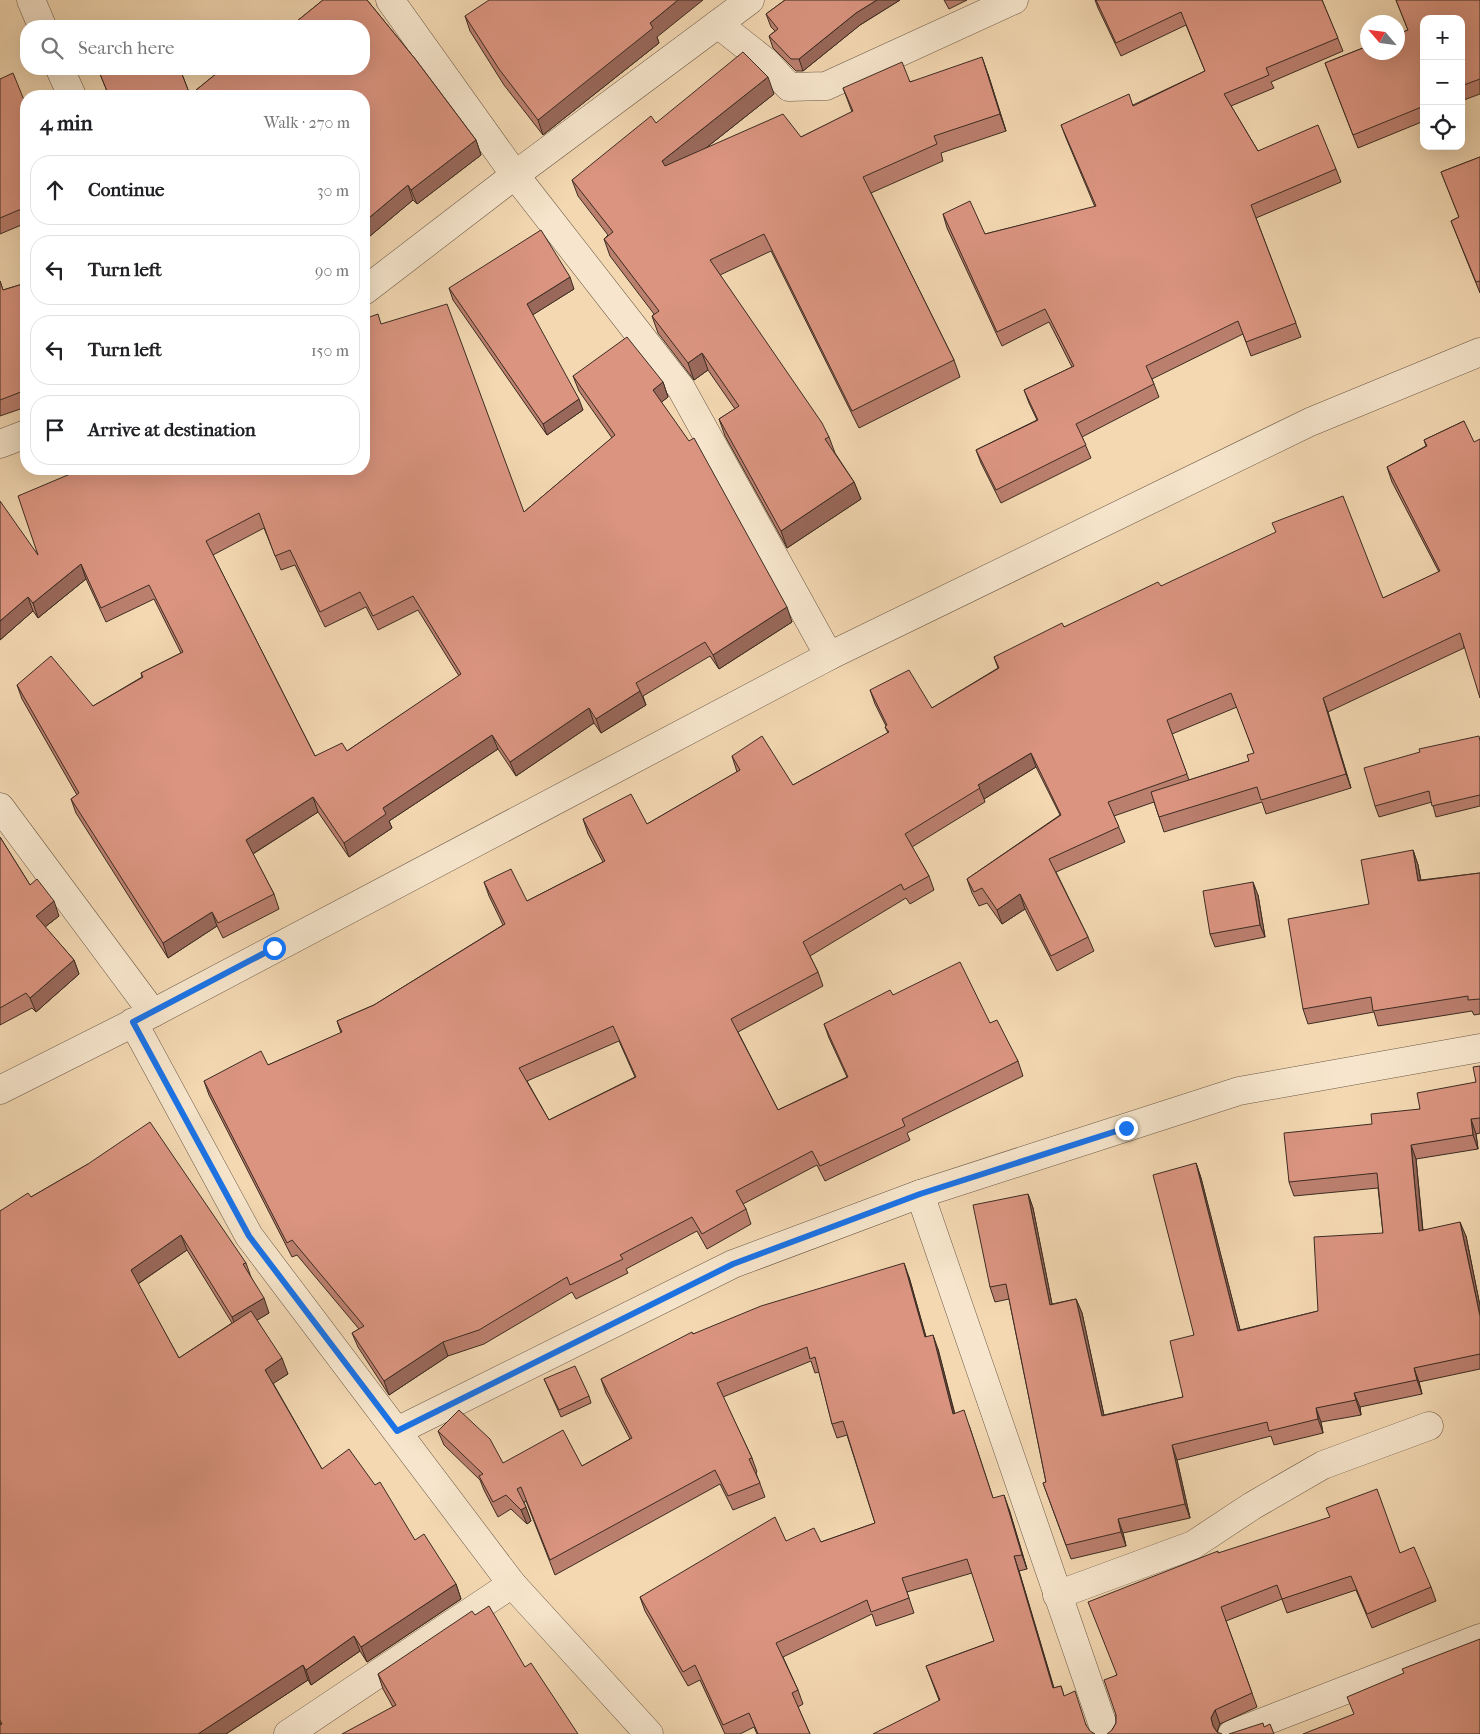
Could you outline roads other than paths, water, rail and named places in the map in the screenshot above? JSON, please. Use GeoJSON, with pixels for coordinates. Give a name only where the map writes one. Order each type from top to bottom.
{"type":"FeatureCollection","features":[{"type":"Feature","properties":{"kind":"street"},"geometry":{"type":"LineString","coordinates":[[31,0],[39,20]]}},
{"type":"Feature","properties":{"kind":"street"},"geometry":{"type":"LineString","coordinates":[[390,0],[515,175],[681,388],[829,656]]}},
{"type":"Feature","properties":{"kind":"street"},"geometry":{"type":"LineString","coordinates":[[370,286],[515,175],[750,0]]}},
{"type":"Feature","properties":{"kind":"street"},"geometry":{"type":"LineString","coordinates":[[718,24],[766,62],[789,87],[826,86],[1014,0]]}},
{"type":"Feature","properties":{"kind":"street"},"geometry":{"type":"LineString","coordinates":[[63,75],[69,90]]}},
{"type":"Feature","properties":{"kind":"street"},"geometry":{"type":"LineString","coordinates":[[0,1090],[143,1017],[829,656],[1310,422],[1480,352]]}},
{"type":"Feature","properties":{"kind":"street"},"geometry":{"type":"LineString","coordinates":[[0,444],[20,436]]}},
{"type":"Feature","properties":{"kind":"street"},"geometry":{"type":"LineString","coordinates":[[0,807],[143,1017],[249,1236],[512,1584],[649,1734]]}},
{"type":"Feature","properties":{"kind":"street"},"geometry":{"type":"LineString","coordinates":[[397,1431],[733,1264],[920,1194],[1239,1091],[1480,1048]]}},
{"type":"Feature","properties":{"kind":"street"},"geometry":{"type":"LineString","coordinates":[[920,1194],[1106,1734]]}},
{"type":"Feature","properties":{"kind":"street"},"geometry":{"type":"LineString","coordinates":[[1057,1595],[1194,1545],[1252,1506],[1322,1465],[1429,1426]]}},
{"type":"Feature","properties":{"kind":"street"},"geometry":{"type":"LineString","coordinates":[[288,1734],[512,1584]]}},
{"type":"Feature","properties":{"kind":"street"},"geometry":{"type":"LineString","coordinates":[[1232,1734],[1480,1638]]}}]}
